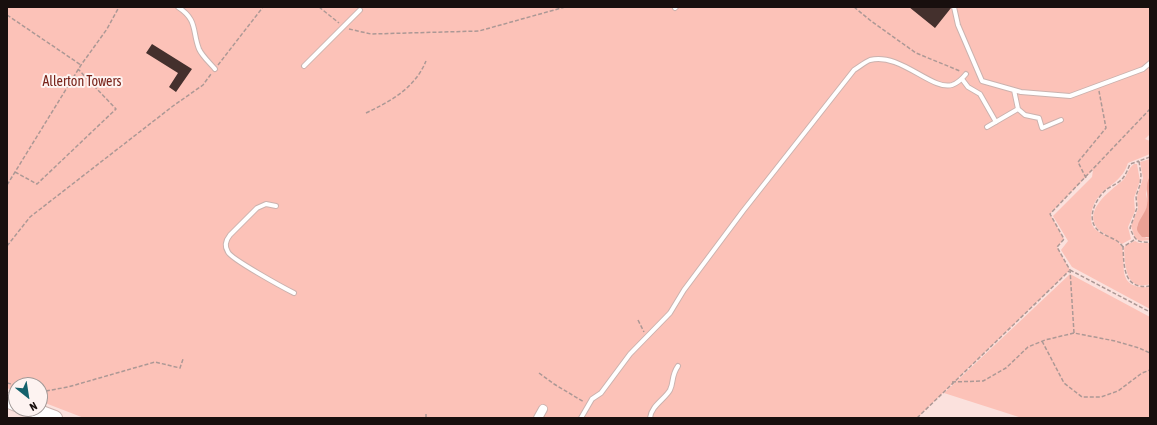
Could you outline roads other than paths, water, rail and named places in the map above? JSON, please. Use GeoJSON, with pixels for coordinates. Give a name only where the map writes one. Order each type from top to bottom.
{"type":"FeatureCollection","features":[{"type":"Feature","properties":{"kind":"street"},"geometry":{"type":"LineString","coordinates":[[538,418],[543,409]]}},
{"type":"Feature","properties":{"kind":"lane"},"geometry":{"type":"LineString","coordinates":[[178,7],[185,11],[195,26],[199,49],[215,69]]}},
{"type":"Feature","properties":{"kind":"lane"},"geometry":{"type":"LineString","coordinates":[[954,7],[958,25],[982,81],[1014,90],[1070,96],[1143,69],[1150,63]]}},
{"type":"Feature","properties":{"kind":"lane"},"geometry":{"type":"LineString","coordinates":[[304,66],[360,10]]}},
{"type":"Feature","properties":{"kind":"lane"},"geometry":{"type":"LineString","coordinates":[[581,418],[588,406],[606,386],[630,354],[670,313],[684,290],[743,211],[854,70],[870,60],[888,60],[897,62],[937,83],[950,86],[962,79],[966,74]]}},
{"type":"Feature","properties":{"kind":"lane"},"geometry":{"type":"LineString","coordinates":[[962,79],[968,87],[980,94],[996,122]]}},
{"type":"Feature","properties":{"kind":"lane"},"geometry":{"type":"LineString","coordinates":[[1014,90],[1018,109],[1025,115],[1039,118],[1042,128],[1061,120]]}},
{"type":"Feature","properties":{"kind":"lane"},"geometry":{"type":"LineString","coordinates":[[987,127],[1018,109]]}},
{"type":"Feature","properties":{"kind":"lane"},"geometry":{"type":"LineString","coordinates":[[276,206],[266,204],[257,208],[230,235],[227,240],[226,247],[231,256],[273,282],[294,292]]}},
{"type":"Feature","properties":{"kind":"lane"},"geometry":{"type":"LineString","coordinates":[[650,418],[661,398],[670,390],[673,375],[678,366]]}},
{"type":"Feature","properties":{"kind":"park label","name":"Allerton Towers"},"geometry":{"type":"Point","coordinates":[82,82]}}]}
